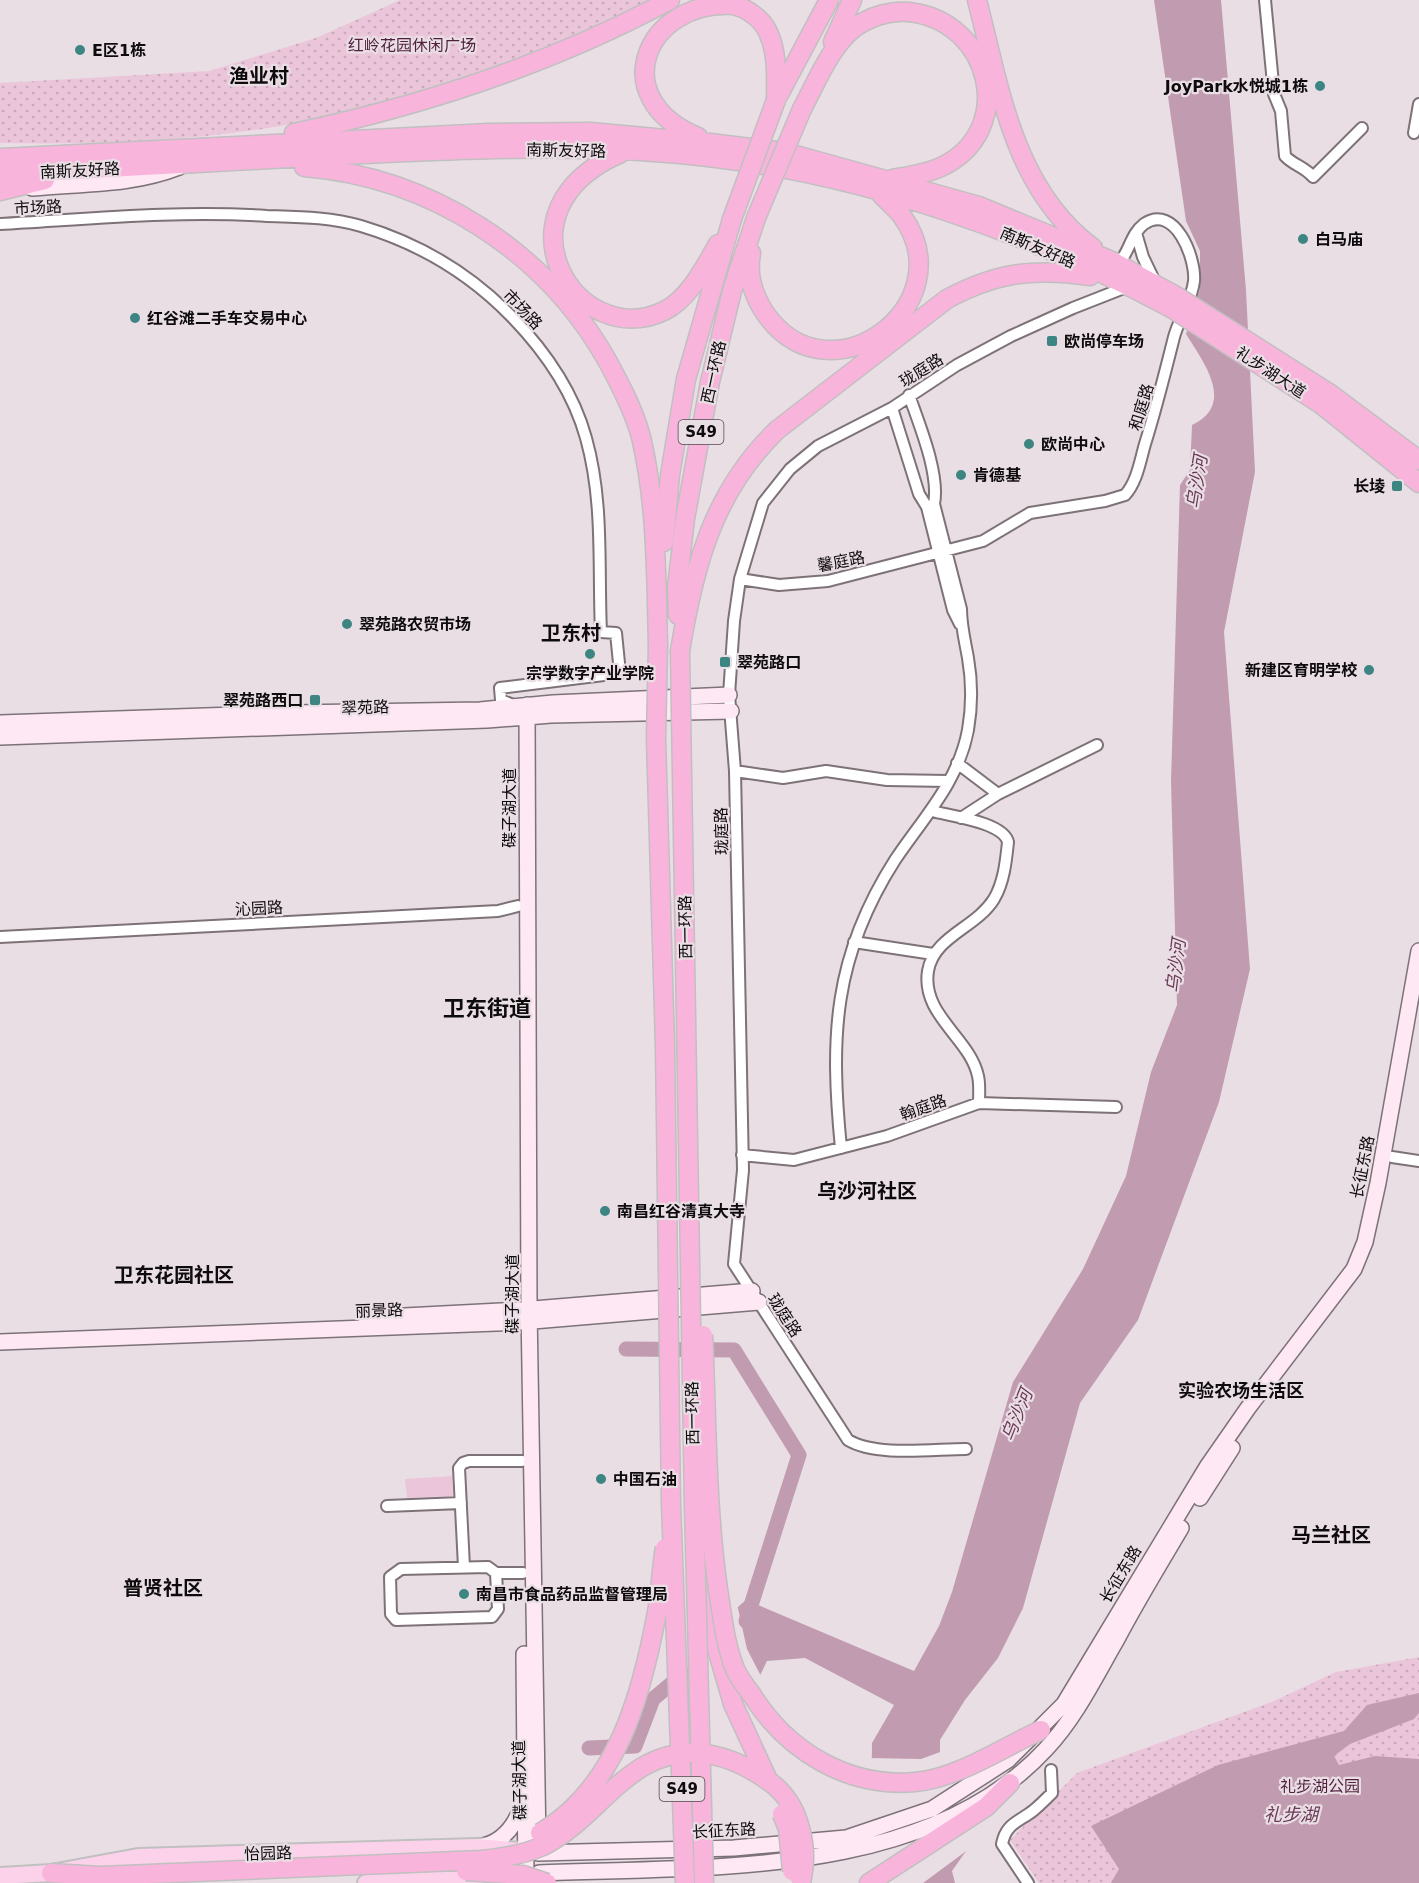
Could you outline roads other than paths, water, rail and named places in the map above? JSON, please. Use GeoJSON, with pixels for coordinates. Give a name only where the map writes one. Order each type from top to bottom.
{"type":"FeatureCollection","features":[{"type":"Feature","properties":{"kind":"highway"},"geometry":{"type":"LineString","coordinates":[[231,153],[479,84],[550,58],[670,0]]}},
{"type":"Feature","properties":{"kind":"highway","name":"西一环路"},"geometry":{"type":"LineString","coordinates":[[685,1883],[671,1504],[665,1058],[656,738],[658,645],[670,475],[686,379],[732,219],[776,100],[829,0]]}},
{"type":"Feature","properties":{"kind":"highway","name":"西一环路"},"geometry":{"type":"LineString","coordinates":[[704,1883],[677,587],[685,519],[710,382],[726,313],[756,218],[802,109],[852,0]]}},
{"type":"Feature","properties":{"kind":"highway"},"geometry":{"type":"LineString","coordinates":[[977,0],[1007,116],[1025,165],[1040,191],[1058,214],[1112,270]]}},
{"type":"Feature","properties":{"kind":"highway"},"geometry":{"type":"LineString","coordinates":[[710,143],[681,130],[665,119],[654,106],[647,89],[644,72],[646,52],[656,32],[667,19],[700,3],[721,2],[739,6],[754,15],[768,31],[774,50],[776,100]]}},
{"type":"Feature","properties":{"kind":"highway"},"geometry":{"type":"LineString","coordinates":[[756,218],[750,259],[750,278],[761,308],[771,321],[793,341],[824,351],[844,349],[861,345],[891,328],[910,301],[916,283],[918,265],[911,232],[884,186],[942,167],[967,147],[982,121],[986,105],[986,84],[981,63],[968,42],[954,28],[939,19],[902,11],[866,20],[838,45],[802,109]]}},
{"type":"Feature","properties":{"kind":"highway","name":"南斯友好路"},"geometry":{"type":"LineString","coordinates":[[0,174],[188,164],[231,153],[489,134],[590,132],[785,152],[1112,270]]}},
{"type":"Feature","properties":{"kind":"highway","name":"南斯友好路"},"geometry":{"type":"LineString","coordinates":[[0,158],[453,150],[624,151],[716,158],[884,186]]}},
{"type":"Feature","properties":{"kind":"highway"},"geometry":{"type":"LineString","coordinates":[[624,151],[603,160],[579,177],[556,210],[552,233],[554,257],[578,297],[596,309],[616,317],[645,318],[666,311],[682,297],[698,276],[732,219]]}},
{"type":"Feature","properties":{"kind":"highway"},"geometry":{"type":"LineString","coordinates":[[231,153],[371,178],[415,193],[461,214],[500,238],[539,271],[570,304],[600,347],[623,389],[640,435],[654,530],[658,645]]}},
{"type":"Feature","properties":{"kind":"highway"},"geometry":{"type":"LineString","coordinates":[[0,191],[91,169]]}},
{"type":"Feature","properties":{"kind":"highway"},"geometry":{"type":"LineString","coordinates":[[680,651],[689,596],[706,538],[720,506],[735,477],[755,451],[777,430],[947,299],[973,286],[1005,275],[1029,271],[1112,270]]}},
{"type":"Feature","properties":{"kind":"highway","name":"礼步湖大道"},"geometry":{"type":"LineString","coordinates":[[1112,270],[1155,282],[1174,303]]}},
{"type":"Feature","properties":{"kind":"highway","name":"礼步湖大道"},"geometry":{"type":"LineString","coordinates":[[1112,270],[1130,286],[1174,303],[1419,460]]}},
{"type":"Feature","properties":{"kind":"highway","name":"礼步湖大道"},"geometry":{"type":"LineString","coordinates":[[1325,399],[1419,483]]}},
{"type":"Feature","properties":{"kind":"highway"},"geometry":{"type":"LineString","coordinates":[[688,1155],[699,1237],[714,1639],[733,1704],[788,1829],[792,1871],[787,1883]]}},
{"type":"Feature","properties":{"kind":"highway"},"geometry":{"type":"LineString","coordinates":[[423,1867],[485,1855],[523,1844],[556,1824],[579,1803],[606,1767],[628,1724],[644,1671],[658,1610],[671,1504]]}},
{"type":"Feature","properties":{"kind":"highway"},"geometry":{"type":"LineString","coordinates":[[712,1547],[724,1630],[735,1670],[765,1716],[794,1744],[831,1769],[874,1781],[916,1782],[955,1772],[1041,1730]]}},
{"type":"Feature","properties":{"kind":"highway"},"geometry":{"type":"LineString","coordinates":[[189,1883],[423,1867],[513,1856],[543,1846],[576,1825],[644,1766],[694,1752],[726,1756],[754,1770],[783,1793],[803,1837],[804,1869],[801,1883]]}},
{"type":"Feature","properties":{"kind":"highway"},"geometry":{"type":"LineString","coordinates":[[869,1883],[986,1807],[1010,1783]]}},
{"type":"Feature","properties":{"kind":"highway"},"geometry":{"type":"LineString","coordinates":[[51,1873],[100,1876],[423,1867],[523,1875],[533,1880]]}},
{"type":"Feature","properties":{"kind":"main road"},"geometry":{"type":"LineString","coordinates":[[0,197],[33,188],[108,185],[142,179],[188,164]]}},
{"type":"Feature","properties":{"kind":"main road","name":"翠苑路"},"geometry":{"type":"LineString","coordinates":[[0,737],[730,703]]}},
{"type":"Feature","properties":{"kind":"main road","name":"翠苑路"},"geometry":{"type":"LineString","coordinates":[[0,723],[294,713],[480,710],[522,712]]}},
{"type":"Feature","properties":{"kind":"main road","name":"碟子湖大道"},"geometry":{"type":"LineString","coordinates":[[522,712],[518,906],[525,1316],[537,1781],[531,1852]]}},
{"type":"Feature","properties":{"kind":"main road","name":"碟子湖大道"},"geometry":{"type":"LineString","coordinates":[[522,712],[525,1316],[522,1461],[523,1573],[526,1795],[533,1880]]}},
{"type":"Feature","properties":{"kind":"main road","name":"长征东路"},"geometry":{"type":"LineString","coordinates":[[531,1852],[847,1845],[932,1809],[1008,1760],[1041,1730],[1064,1704],[1207,1467],[1248,1408],[1354,1269],[1365,1242],[1378,1183],[1419,951]]}},
{"type":"Feature","properties":{"kind":"main road","name":"长征东路"},"geometry":{"type":"LineString","coordinates":[[533,1880],[593,1870],[736,1865],[847,1845],[938,1825],[1010,1783],[1045,1750],[1075,1713],[1193,1508],[1254,1414],[1365,1269],[1373,1246],[1392,1157],[1419,1008]]}},
{"type":"Feature","properties":{"kind":"main road","name":"丽景路"},"geometry":{"type":"LineString","coordinates":[[0,1342],[525,1316],[755,1296]]}},
{"type":"Feature","properties":{"kind":"main road","name":"丽景路"},"geometry":{"type":"LineString","coordinates":[[0,1333],[525,1316]]}},
{"type":"Feature","properties":{"kind":"main road"},"geometry":{"type":"LineString","coordinates":[[537,1781],[546,1816],[558,1833],[592,1852]]}},
{"type":"Feature","properties":{"kind":"main road"},"geometry":{"type":"LineString","coordinates":[[477,1847],[498,1841],[508,1832],[519,1815],[526,1795]]}},
{"type":"Feature","properties":{"kind":"main road","name":"怡园路"},"geometry":{"type":"LineString","coordinates":[[0,1876],[51,1873],[138,1857],[477,1847],[531,1852]]}},
{"type":"Feature","properties":{"kind":"main road"},"geometry":{"type":"LineString","coordinates":[[569,1883],[593,1870]]}},
{"type":"Feature","properties":{"kind":"main road"},"geometry":{"type":"LineString","coordinates":[[464,1876],[481,1883]]}},
{"type":"Feature","properties":{"kind":"main road"},"geometry":{"type":"LineString","coordinates":[[366,1883],[464,1876],[533,1880]]}},
{"type":"Feature","properties":{"kind":"street"},"geometry":{"type":"LineString","coordinates":[[1265,0],[1274,94],[1281,111],[1285,156],[1290,161],[1304,167],[1314,177],[1362,128]]}},
{"type":"Feature","properties":{"kind":"street"},"geometry":{"type":"LineString","coordinates":[[1414,133],[1419,104]]}},
{"type":"Feature","properties":{"kind":"street","name":"市场路"},"geometry":{"type":"LineString","coordinates":[[0,224],[223,213],[312,217],[360,226],[399,239],[463,274],[496,301],[526,331],[554,367],[569,392],[586,437],[597,486],[600,523],[600,632],[616,633],[620,673],[500,688],[501,700],[522,712]]}},
{"type":"Feature","properties":{"kind":"street","name":"和庭路"},"geometry":{"type":"LineString","coordinates":[[943,553],[983,541],[1030,513],[1117,499],[1131,488],[1165,380],[1174,336],[1193,290],[1194,273],[1189,250],[1172,225],[1153,220],[1136,233]]}},
{"type":"Feature","properties":{"kind":"street"},"geometry":{"type":"LineString","coordinates":[[1112,270],[1122,259],[1136,233]]}},
{"type":"Feature","properties":{"kind":"street"},"geometry":{"type":"LineString","coordinates":[[1136,233],[1143,257],[1155,282]]}},
{"type":"Feature","properties":{"kind":"street","name":"珑庭路"},"geometry":{"type":"LineString","coordinates":[[966,1449],[876,1449],[860,1447],[848,1440],[734,1264],[742,1155],[735,771],[730,703],[734,621],[740,579],[763,503],[790,468],[818,446],[892,408],[909,395],[1011,336],[1130,286]]}},
{"type":"Feature","properties":{"kind":"street"},"geometry":{"type":"LineString","coordinates":[[909,395],[936,490],[934,504],[943,553]]}},
{"type":"Feature","properties":{"kind":"street"},"geometry":{"type":"LineString","coordinates":[[841,1148],[835,1065],[836,1022],[843,982],[854,942],[878,887],[932,811],[957,763],[968,731],[972,696],[969,660],[961,625],[961,609],[927,507],[919,494],[892,408]]}},
{"type":"Feature","properties":{"kind":"street","name":"馨庭路"},"geometry":{"type":"LineString","coordinates":[[740,579],[779,585],[828,581],[943,553]]}},
{"type":"Feature","properties":{"kind":"street"},"geometry":{"type":"LineString","coordinates":[[961,818],[998,794],[1097,745]]}},
{"type":"Feature","properties":{"kind":"street"},"geometry":{"type":"LineString","coordinates":[[957,763],[998,794]]}},
{"type":"Feature","properties":{"kind":"street"},"geometry":{"type":"LineString","coordinates":[[735,771],[783,778],[826,771],[887,780],[948,781]]}},
{"type":"Feature","properties":{"kind":"street"},"geometry":{"type":"LineString","coordinates":[[932,811],[989,825],[1003,832],[1008,842],[1004,874],[999,890],[985,910],[933,954],[927,973],[929,990],[942,1021],[963,1046],[975,1068],[978,1076],[980,1103]]}},
{"type":"Feature","properties":{"kind":"street","name":"沁园路"},"geometry":{"type":"LineString","coordinates":[[0,937],[498,911],[518,906]]}},
{"type":"Feature","properties":{"kind":"street"},"geometry":{"type":"LineString","coordinates":[[854,942],[933,954]]}},
{"type":"Feature","properties":{"kind":"street","name":"翰庭路"},"geometry":{"type":"LineString","coordinates":[[742,1155],[794,1160],[887,1136],[980,1103],[1116,1107]]}},
{"type":"Feature","properties":{"kind":"street"},"geometry":{"type":"LineString","coordinates":[[1392,1157],[1419,1161]]}},
{"type":"Feature","properties":{"kind":"street"},"geometry":{"type":"LineString","coordinates":[[464,1567],[459,1468],[463,1463],[522,1461]]}},
{"type":"Feature","properties":{"kind":"street"},"geometry":{"type":"LineString","coordinates":[[387,1506],[461,1503]]}},
{"type":"Feature","properties":{"kind":"street"},"geometry":{"type":"LineString","coordinates":[[496,1573],[498,1610],[492,1617],[396,1620],[392,1614],[390,1577],[401,1569],[488,1567],[496,1573],[523,1573]]}},
{"type":"Feature","properties":{"kind":"street"},"geometry":{"type":"LineString","coordinates":[[1028,1883],[1002,1844],[1008,1826],[1034,1810],[1052,1793],[1051,1770]]}},
{"type":"Feature","properties":{"kind":"water","name":"乌沙河"},"geometry":{"type":"Polygon","coordinates":[[[1154,0],[1221,0],[1246,290],[1255,472],[1224,632],[1250,969],[1219,1102],[1138,1320],[1080,1403],[1023,1608],[998,1658],[965,1700],[940,1740],[940,1760],[971,1844],[952,1871],[955,1883],[870,1883],[872,1743],[894,1705],[805,1658],[767,1661],[746,1704],[668,1668],[746,1600],[914,1671],[939,1626],[952,1592],[1013,1382],[1083,1269],[1126,1176],[1151,1072],[1177,1005],[1171,781],[1180,485],[1190,470],[1192,425],[1205,416],[1212,406],[1214,395],[1207,370],[1186,334],[1200,289],[1200,251],[1186,221],[1154,0]]]}},
{"type":"Feature","properties":{"kind":"water","name":"礼步湖"},"geometry":{"type":"Polygon","coordinates":[[[1419,1693],[1419,1713],[1414,1719],[1350,1744],[1334,1756],[1339,1765],[1375,1756],[1419,1759],[1419,1883],[1111,1883],[1119,1869],[1091,1826],[1218,1765],[1344,1731],[1367,1705],[1419,1693]]]}},
{"type":"Feature","properties":{"kind":"waterway"},"geometry":{"type":"LineString","coordinates":[[626,1349],[734,1350],[799,1455],[746,1621]]}},
{"type":"Feature","properties":{"kind":"waterway"},"geometry":{"type":"LineString","coordinates":[[589,1748],[635,1746],[653,1699],[683,1674]]}},
{"type":"Feature","properties":{"kind":"place","name":"E区1栋"},"geometry":{"type":"Point","coordinates":[80,50]}},
{"type":"Feature","properties":{"kind":"place","name":"JoyPark水悦城1栋"},"geometry":{"type":"Point","coordinates":[1320,86]}},
{"type":"Feature","properties":{"kind":"place","name":"白马庙"},"geometry":{"type":"Point","coordinates":[1303,239]}},
{"type":"Feature","properties":{"kind":"place","name":"红谷滩二手车交易中心"},"geometry":{"type":"Point","coordinates":[135,318]}},
{"type":"Feature","properties":{"kind":"place","name":"欧尚停车场"},"geometry":{"type":"Point","coordinates":[1052,341]}},
{"type":"Feature","properties":{"kind":"place","name":"欧尚中心"},"geometry":{"type":"Point","coordinates":[1029,444]}},
{"type":"Feature","properties":{"kind":"place","name":"肯德基"},"geometry":{"type":"Point","coordinates":[961,475]}},
{"type":"Feature","properties":{"kind":"place","name":"长堎"},"geometry":{"type":"Point","coordinates":[1397,486]}},
{"type":"Feature","properties":{"kind":"place","name":"翠苑路农贸市场"},"geometry":{"type":"Point","coordinates":[347,624]}},
{"type":"Feature","properties":{"kind":"place","name":"宗学数字产业学院"},"geometry":{"type":"Point","coordinates":[590,654]}},
{"type":"Feature","properties":{"kind":"place","name":"翠苑路口"},"geometry":{"type":"Point","coordinates":[725,662]}},
{"type":"Feature","properties":{"kind":"place","name":"新建区育明学校"},"geometry":{"type":"Point","coordinates":[1369,670]}},
{"type":"Feature","properties":{"kind":"place","name":"翠苑路西口"},"geometry":{"type":"Point","coordinates":[315,700]}},
{"type":"Feature","properties":{"kind":"place","name":"南昌红谷清真大寺"},"geometry":{"type":"Point","coordinates":[605,1211]}},
{"type":"Feature","properties":{"kind":"place","name":"中国石油"},"geometry":{"type":"Point","coordinates":[601,1479]}},
{"type":"Feature","properties":{"kind":"place","name":"南昌市食品药品监督管理局"},"geometry":{"type":"Point","coordinates":[464,1594]}},
{"type":"Feature","properties":{"kind":"district","name":"渔业村"},"geometry":{"type":"Point","coordinates":[259,76]}},
{"type":"Feature","properties":{"kind":"district","name":"卫东村"},"geometry":{"type":"Point","coordinates":[571,633]}},
{"type":"Feature","properties":{"kind":"district","name":"卫东街道"},"geometry":{"type":"Point","coordinates":[487,1008]}},
{"type":"Feature","properties":{"kind":"district","name":"乌沙河社区"},"geometry":{"type":"Point","coordinates":[867,1191]}},
{"type":"Feature","properties":{"kind":"district","name":"卫东花园社区"},"geometry":{"type":"Point","coordinates":[174,1275]}},
{"type":"Feature","properties":{"kind":"district","name":"实验农场生活区"},"geometry":{"type":"Point","coordinates":[1241,1391]}},
{"type":"Feature","properties":{"kind":"district","name":"马兰社区"},"geometry":{"type":"Point","coordinates":[1331,1535]}},
{"type":"Feature","properties":{"kind":"district","name":"普贤社区"},"geometry":{"type":"Point","coordinates":[163,1588]}},
{"type":"Feature","properties":{"kind":"park label","name":"红岭花园休闲广场"},"geometry":{"type":"Point","coordinates":[412,45]}},
{"type":"Feature","properties":{"kind":"park label","name":"礼步湖公园"},"geometry":{"type":"Point","coordinates":[1320,1786]}}]}
